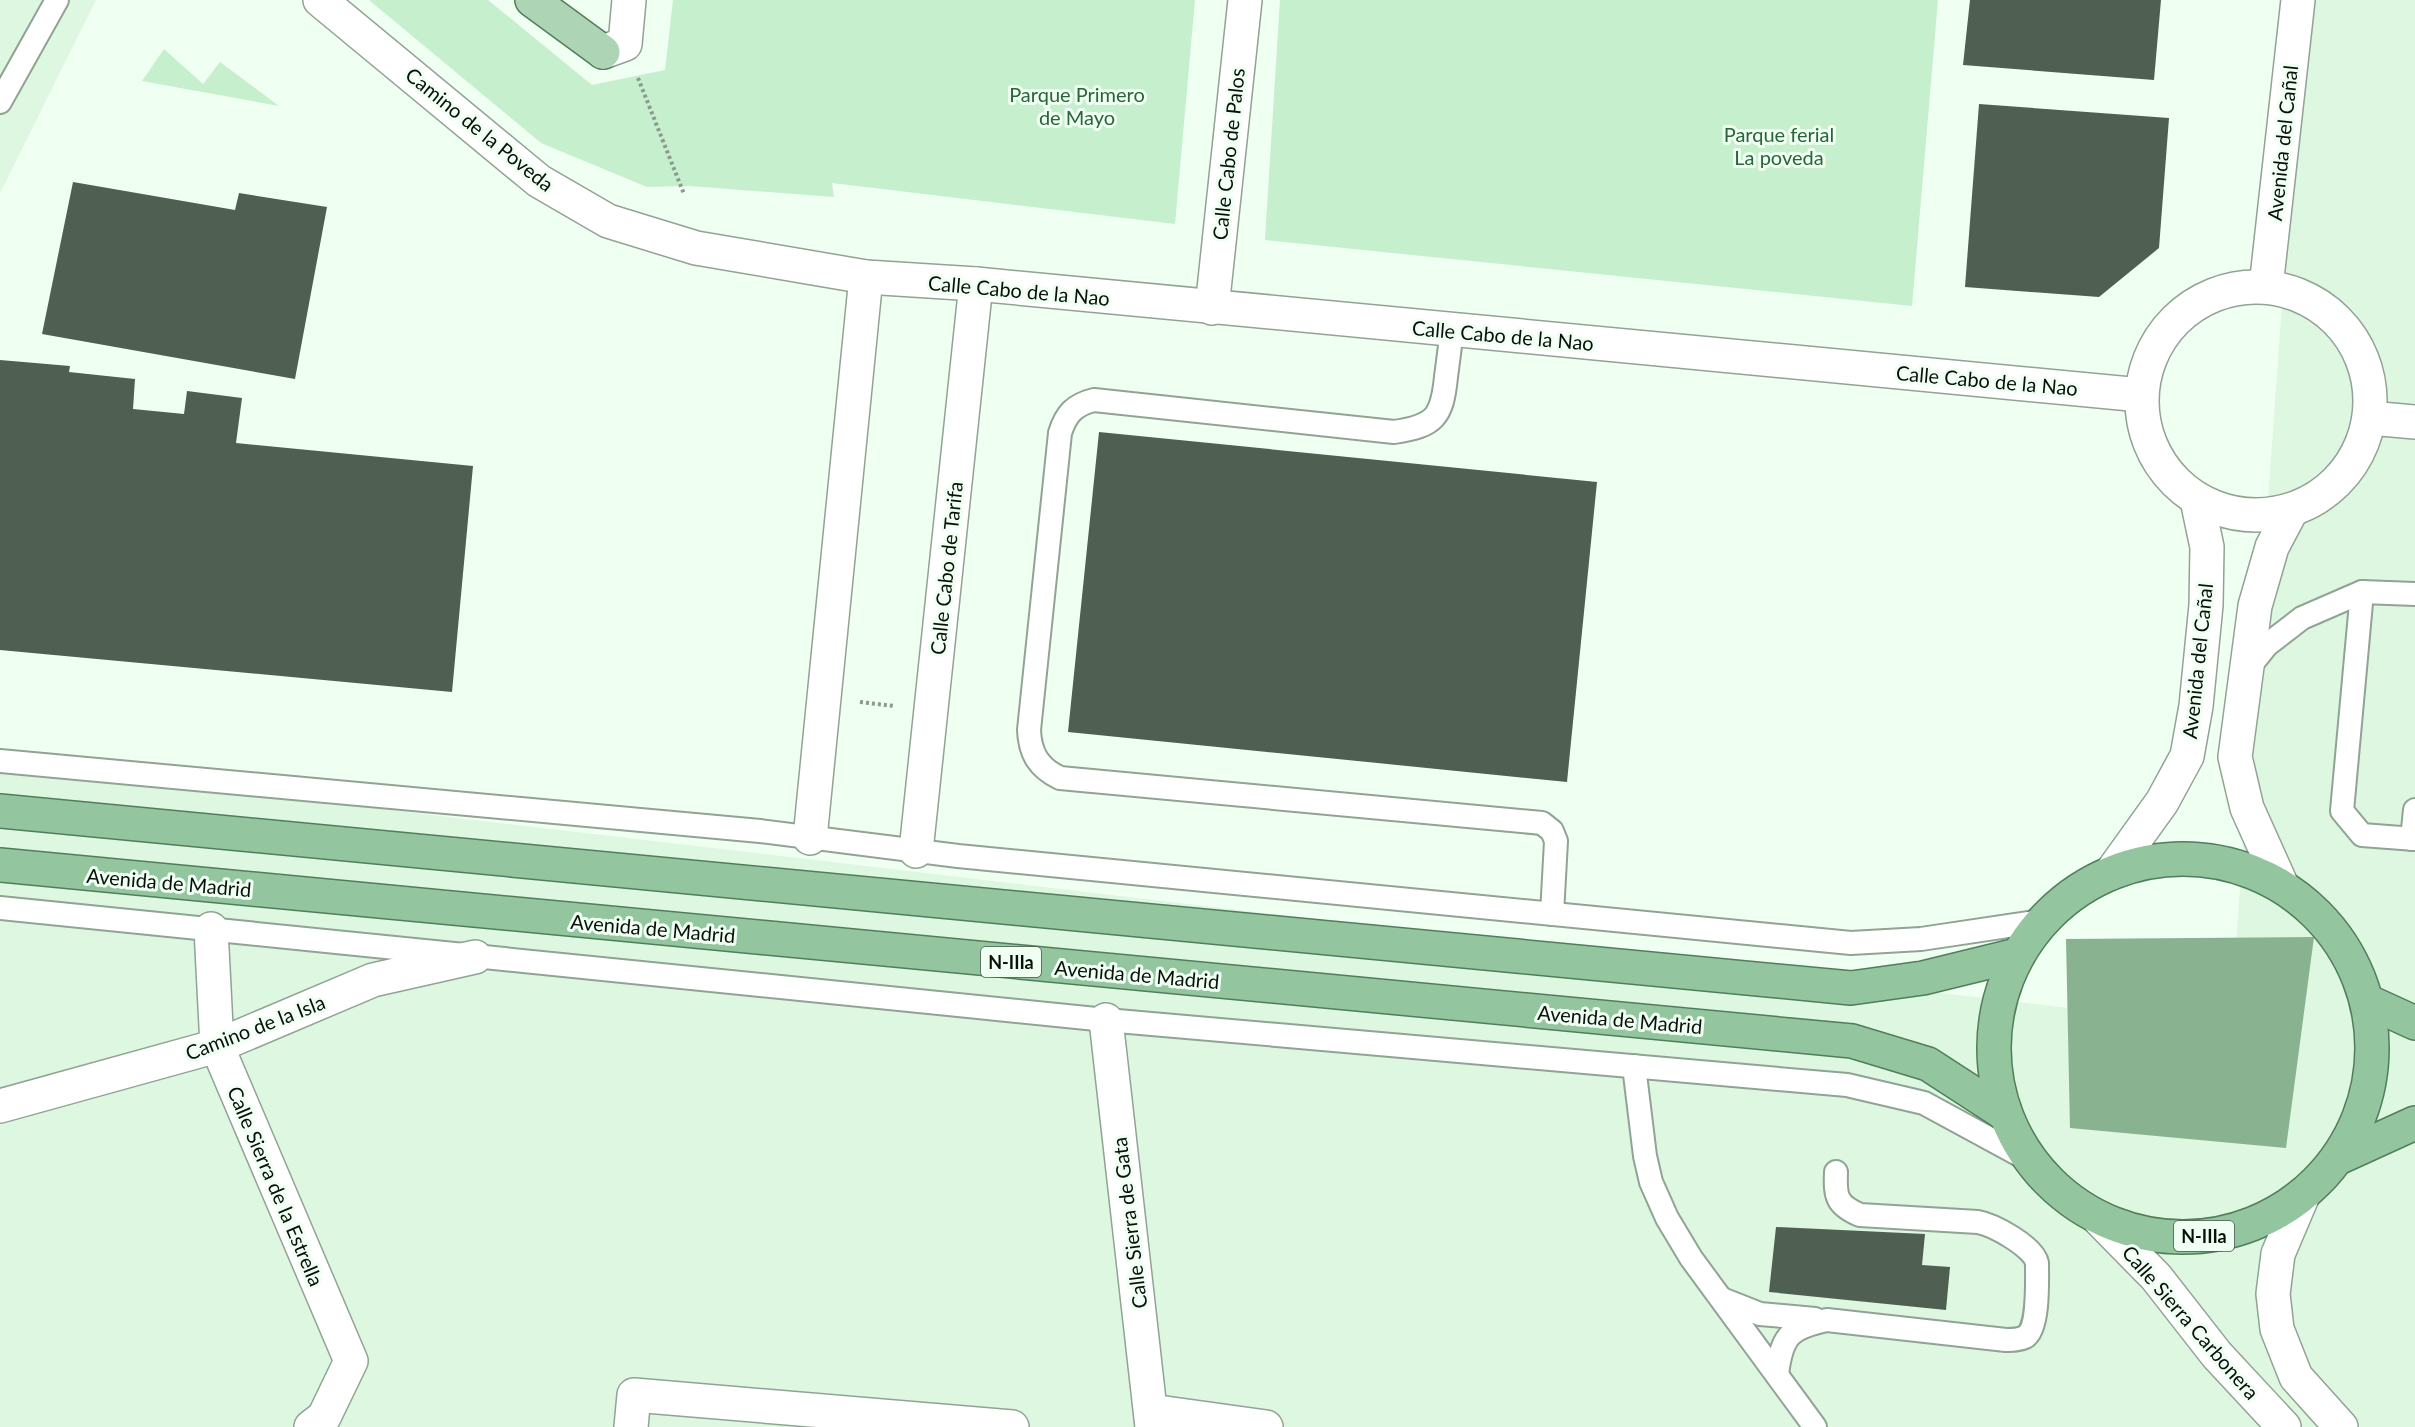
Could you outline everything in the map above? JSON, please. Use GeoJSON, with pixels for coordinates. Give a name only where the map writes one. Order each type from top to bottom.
{"type":"FeatureCollection","features":[{"type":"Feature","properties":{"kind":"highway"},"geometry":{"type":"LineString","coordinates":[[0,811],[1851,988],[1923,978],[2017,955]]}},
{"type":"Feature","properties":{"kind":"highway","name":"N-IIIa"},"geometry":{"type":"LineString","coordinates":[[2168,859],[2226,863],[2282,886],[2325,921],[2350,957],[2367,1001],[2373,1064],[2359,1122],[2338,1158],[2303,1195],[2257,1223],[2203,1236],[2147,1234],[2098,1218],[2056,1189],[2029,1160],[2005,1114],[1993,1058],[1997,1006],[2017,955],[2042,921],[2074,892],[2111,873],[2168,859]]}},
{"type":"Feature","properties":{"kind":"highway","name":"Avenida de Madrid"},"geometry":{"type":"LineString","coordinates":[[0,865],[1852,1041],[1928,1064],[2005,1114]]}},
{"type":"Feature","properties":{"kind":"highway"},"geometry":{"type":"LineString","coordinates":[[2367,1001],[2415,1023]]}},
{"type":"Feature","properties":{"kind":"highway","name":"N-IIIa"},"geometry":{"type":"LineString","coordinates":[[2338,1158],[2415,1123]]}},
{"type":"Feature","properties":{"kind":"main road"},"geometry":{"type":"LineString","coordinates":[[532,0],[614,48]]}},
{"type":"Feature","properties":{"kind":"street","name":"Camino de la Poveda"},"geometry":{"type":"LineString","coordinates":[[320,0],[539,181],[608,221],[696,248],[866,277]]}},
{"type":"Feature","properties":{"kind":"street"},"geometry":{"type":"LineString","coordinates":[[614,48],[629,0]]}},
{"type":"Feature","properties":{"kind":"street","name":"Calle Cabo de Palos"},"geometry":{"type":"LineString","coordinates":[[1212,308],[1245,0]]}},
{"type":"Feature","properties":{"kind":"street","name":"Avenida del Cañal"},"geometry":{"type":"LineString","coordinates":[[2266,287],[2298,0]]}},
{"type":"Feature","properties":{"kind":"street","name":"Calle Cabo de la Nao"},"geometry":{"type":"LineString","coordinates":[[866,277],[976,284],[2141,395]]}},
{"type":"Feature","properties":{"kind":"street"},"geometry":{"type":"LineString","coordinates":[[810,838],[866,277]]}},
{"type":"Feature","properties":{"kind":"street","name":"Calle Cabo de Tarifa"},"geometry":{"type":"LineString","coordinates":[[916,851],[976,284]]}},
{"type":"Feature","properties":{"kind":"street"},"geometry":{"type":"LineString","coordinates":[[2266,287],[2310,299],[2347,329],[2368,370],[2370,418],[2356,459],[2328,491],[2291,511],[2244,516],[2197,500],[2167,474],[2147,441],[2141,395],[2151,353],[2178,317],[2218,293],[2266,287]]}},
{"type":"Feature","properties":{"kind":"street"},"geometry":{"type":"LineString","coordinates":[[2370,418],[2415,422]]}},
{"type":"Feature","properties":{"kind":"street","name":"Avenida del Cañal"},"geometry":{"type":"LineString","coordinates":[[2111,873],[2162,802],[2187,756],[2196,706],[2206,605],[2207,547],[2197,500]]}},
{"type":"Feature","properties":{"kind":"street"},"geometry":{"type":"LineString","coordinates":[[2282,886],[2247,808],[2235,757],[2255,606],[2272,547],[2291,511]]}},
{"type":"Feature","properties":{"kind":"street","name":"Calle Sierra de la Estrella"},"geometry":{"type":"LineString","coordinates":[[211,929],[217,1046],[351,1361],[324,1417],[311,1427]]}},
{"type":"Feature","properties":{"kind":"street","name":"Camino de la Isla"},"geometry":{"type":"LineString","coordinates":[[0,1106],[217,1046],[373,980],[475,957]]}},
{"type":"Feature","properties":{"kind":"street","name":"Calle Sierra de Gata"},"geometry":{"type":"LineString","coordinates":[[1106,1020],[1151,1419]]}},
{"type":"Feature","properties":{"kind":"street"},"geometry":{"type":"LineString","coordinates":[[2303,1195],[2278,1254],[2273,1294],[2277,1329],[2296,1377],[2341,1427]]}},
{"type":"Feature","properties":{"kind":"street","name":"Calle Sierra Carbonera"},"geometry":{"type":"LineString","coordinates":[[2098,1218],[2156,1277],[2217,1355],[2282,1426]]}},
{"type":"Feature","properties":{"kind":"street"},"geometry":{"type":"LineString","coordinates":[[631,1427],[634,1395],[1012,1427]]}},
{"type":"Feature","properties":{"kind":"street"},"geometry":{"type":"LineString","coordinates":[[1151,1419],[1266,1427]]}},
{"type":"Feature","properties":{"kind":"lane"},"geometry":{"type":"LineString","coordinates":[[0,102],[57,0]]}},
{"type":"Feature","properties":{"kind":"lane"},"geometry":{"type":"LineString","coordinates":[[1452,330],[1442,408],[1425,424],[1411,429],[1394,432],[1094,400],[1077,405],[1065,418],[1060,433],[1029,730],[1030,746],[1037,761],[1047,772],[1060,778],[1542,823],[1548,827],[1556,841],[1552,914]]}},
{"type":"Feature","properties":{"kind":"lane"},"geometry":{"type":"LineString","coordinates":[[2246,671],[2267,645],[2302,618],[2362,592],[2415,594]]}},
{"type":"Feature","properties":{"kind":"lane"},"geometry":{"type":"LineString","coordinates":[[2362,592],[2342,811],[2362,835],[2414,839],[2415,810]]}},
{"type":"Feature","properties":{"kind":"lane"},"geometry":{"type":"LineString","coordinates":[[0,761],[810,838],[916,851],[1851,943],[1921,939],[2042,921]]}},
{"type":"Feature","properties":{"kind":"lane"},"geometry":{"type":"LineString","coordinates":[[0,908],[1106,1020],[1847,1085],[1924,1103],[2029,1160]]}},
{"type":"Feature","properties":{"kind":"lane"},"geometry":{"type":"LineString","coordinates":[[1634,1066],[1645,1156],[1651,1182],[1667,1218],[1691,1258],[1815,1427]]}},
{"type":"Feature","properties":{"kind":"lane"},"geometry":{"type":"LineString","coordinates":[[2381,1139],[2415,1143]]}},
{"type":"Feature","properties":{"kind":"lane"},"geometry":{"type":"LineString","coordinates":[[1721,1298],[1760,1314],[2006,1340],[2024,1338],[2030,1332],[2034,1323],[2037,1263],[2031,1250],[1989,1224],[1860,1215],[1847,1210],[1839,1202],[1835,1193],[1836,1173]]}},
{"type":"Feature","properties":{"kind":"lane"},"geometry":{"type":"LineString","coordinates":[[1777,1374],[1780,1350],[1788,1334],[1805,1324],[1827,1320]]}},
{"type":"Feature","properties":{"kind":"path"},"geometry":{"type":"LineString","coordinates":[[614,48],[684,194]]}},
{"type":"Feature","properties":{"kind":"path"},"geometry":{"type":"LineString","coordinates":[[824,698],[931,710]]}},
{"type":"Feature","properties":{"kind":"shaded area"},"geometry":{"type":"Polygon","coordinates":[[[0,0],[96,0],[0,193],[0,0]]]}},
{"type":"Feature","properties":{"kind":"shaded area"},"geometry":{"type":"Polygon","coordinates":[[[2304,0],[2415,0],[2415,1427],[0,1427],[0,764],[2230,1027],[2304,0]]]}},
{"type":"Feature","properties":{"kind":"shaded area"},"geometry":{"type":"Polygon","coordinates":[[[2314,937],[2286,1148],[2070,1128],[2066,939],[2314,937]]]}},
{"type":"Feature","properties":{"kind":"green space","name":"Parque Primero de Mayo"},"geometry":{"type":"Polygon","coordinates":[[[369,0],[488,0],[592,85],[665,70],[673,0],[1195,0],[1175,224],[832,183],[834,197],[689,186],[647,187],[541,143],[369,0]]]}},
{"type":"Feature","properties":{"kind":"green space","name":"Parque ferial La poveda"},"geometry":{"type":"Polygon","coordinates":[[[1280,0],[1938,0],[1912,306],[1265,240],[1280,0]]]}},
{"type":"Feature","properties":{"kind":"green space"},"geometry":{"type":"Polygon","coordinates":[[[164,49],[203,84],[220,62],[279,106],[142,81],[164,49]]]}},
{"type":"Feature","properties":{"kind":"building"},"geometry":{"type":"Polygon","coordinates":[[[1970,0],[2161,0],[2154,80],[1963,65],[1970,0]]]}},
{"type":"Feature","properties":{"kind":"building"},"geometry":{"type":"Polygon","coordinates":[[[1979,104],[2169,118],[2159,248],[2099,297],[1965,287],[1979,104]]]}},
{"type":"Feature","properties":{"kind":"building"},"geometry":{"type":"Polygon","coordinates":[[[73,182],[235,210],[239,193],[327,207],[295,379],[42,334],[73,182]]]}},
{"type":"Feature","properties":{"kind":"building"},"geometry":{"type":"Polygon","coordinates":[[[0,360],[70,366],[69,372],[135,379],[133,409],[184,414],[187,391],[242,398],[236,443],[473,466],[452,692],[0,650],[0,360]]]}},
{"type":"Feature","properties":{"kind":"building"},"geometry":{"type":"Polygon","coordinates":[[[1099,432],[1597,482],[1567,782],[1068,732],[1099,432]]]}},
{"type":"Feature","properties":{"kind":"building"},"geometry":{"type":"Polygon","coordinates":[[[1776,1227],[1925,1234],[1922,1265],[1950,1267],[1946,1310],[1769,1292],[1776,1227]]]}}]}
